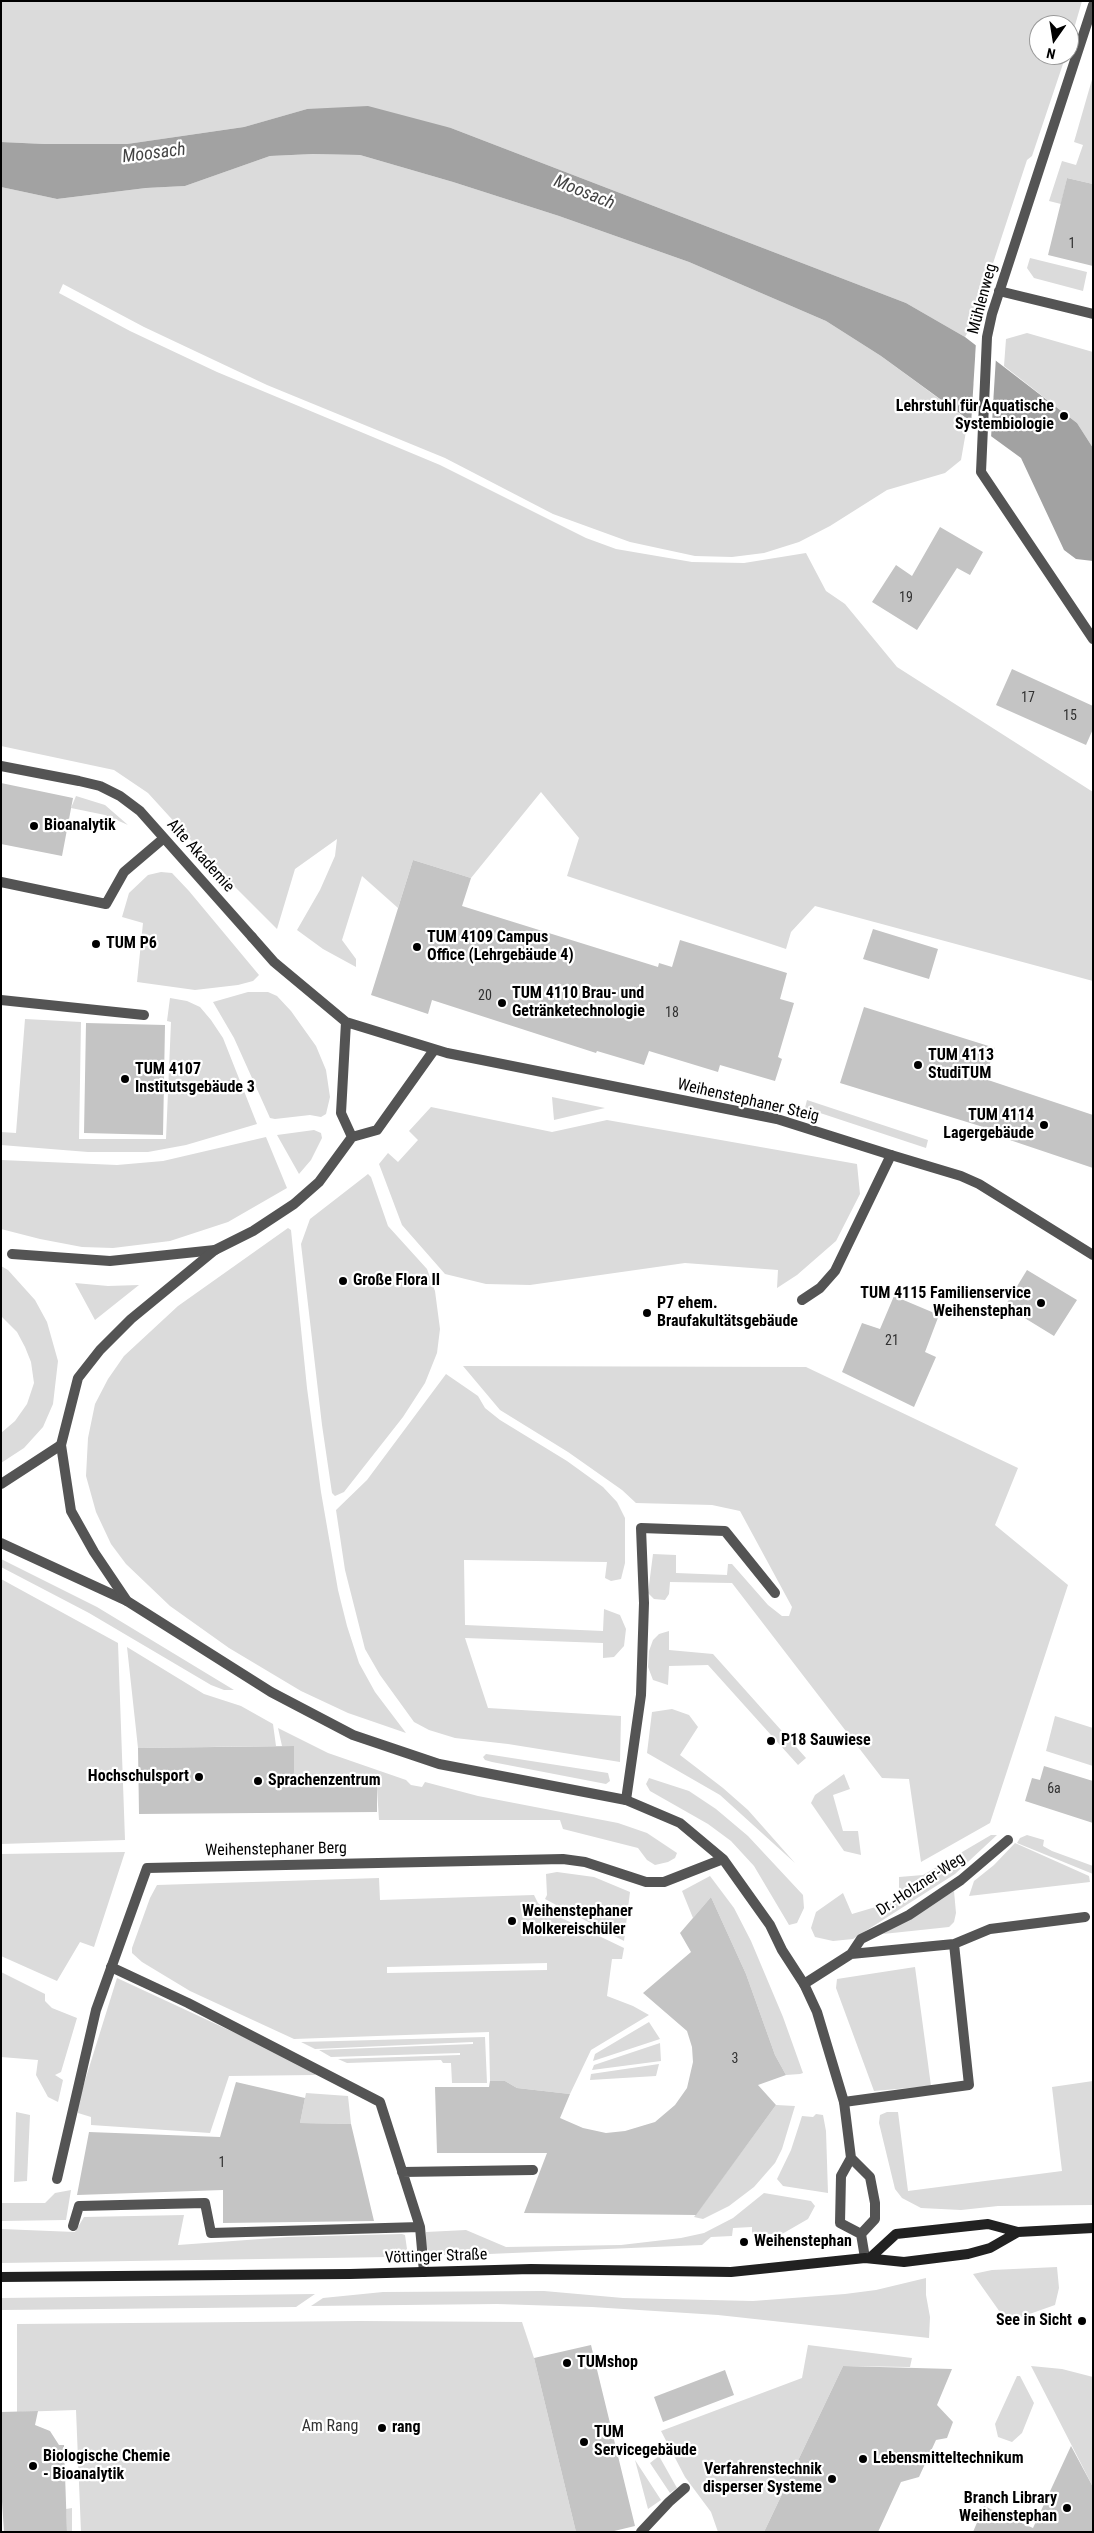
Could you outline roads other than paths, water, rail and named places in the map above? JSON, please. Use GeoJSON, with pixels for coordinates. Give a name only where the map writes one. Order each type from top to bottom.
{"type":"FeatureCollection","features":[{"type":"Feature","properties":{"kind":"main road","name":"Vöttinger Straße"},"geometry":{"type":"LineString","coordinates":[[868,2257],[896,2234],[988,2224],[1018,2232],[1093,2228]]}},
{"type":"Feature","properties":{"kind":"main road","name":"Vöttinger Straße"},"geometry":{"type":"LineString","coordinates":[[1,2278],[531,2269],[731,2272],[868,2257],[904,2262],[968,2254],[990,2248],[1018,2232]]}},
{"type":"Feature","properties":{"kind":"street","name":"Mühlenweg"},"geometry":{"type":"LineString","coordinates":[[1093,5],[999,291],[987,337],[981,437],[981,472],[1093,639]]}},
{"type":"Feature","properties":{"kind":"street"},"geometry":{"type":"LineString","coordinates":[[999,291],[1093,314]]}},
{"type":"Feature","properties":{"kind":"street","name":"Alte Akademie"},"geometry":{"type":"LineString","coordinates":[[1,766],[100,786],[120,796],[140,811],[274,962],[346,1022]]}},
{"type":"Feature","properties":{"kind":"street"},"geometry":{"type":"LineString","coordinates":[[1,882],[106,904],[124,872],[164,838]]}},
{"type":"Feature","properties":{"kind":"street"},"geometry":{"type":"LineString","coordinates":[[1,1000],[144,1015]]}},
{"type":"Feature","properties":{"kind":"street"},"geometry":{"type":"LineString","coordinates":[[127,1601],[94,1552],[71,1511],[61,1445],[78,1378],[100,1350],[131,1319],[215,1250],[253,1231],[294,1204],[318,1182],[352,1137],[377,1130],[434,1050],[346,1022],[341,1113],[352,1137]]}},
{"type":"Feature","properties":{"kind":"street","name":"Weihenstephaner Steig"},"geometry":{"type":"LineString","coordinates":[[434,1050],[777,1120],[891,1155],[979,1184],[1093,1255]]}},
{"type":"Feature","properties":{"kind":"street"},"geometry":{"type":"LineString","coordinates":[[802,1300],[820,1288],[835,1271],[891,1155]]}},
{"type":"Feature","properties":{"kind":"street"},"geometry":{"type":"LineString","coordinates":[[12,1254],[110,1261],[215,1250]]}},
{"type":"Feature","properties":{"kind":"street"},"geometry":{"type":"LineString","coordinates":[[1,1484],[61,1445]]}},
{"type":"Feature","properties":{"kind":"street"},"geometry":{"type":"LineString","coordinates":[[626,1800],[641,1696],[644,1603],[641,1528],[725,1531],[775,1593]]}},
{"type":"Feature","properties":{"kind":"street"},"geometry":{"type":"LineString","coordinates":[[1,1543],[127,1601],[271,1692],[353,1735],[439,1764],[626,1800],[680,1823],[723,1859],[770,1925],[782,1950],[804,1984],[832,2057],[844,2102],[851,2158],[841,2176],[840,2223],[861,2234],[868,2257]]}},
{"type":"Feature","properties":{"kind":"street","name":"Dr.-Holzner-Weg"},"geometry":{"type":"LineString","coordinates":[[851,1954],[862,1939],[909,1915],[962,1880],[1008,1840]]}},
{"type":"Feature","properties":{"kind":"street","name":"Weihenstephaner Berg"},"geometry":{"type":"LineString","coordinates":[[57,2180],[96,2010],[147,1868],[563,1859],[586,1862],[646,1882],[664,1882],[723,1859]]}},
{"type":"Feature","properties":{"kind":"street"},"geometry":{"type":"LineString","coordinates":[[804,1984],[851,1954],[954,1944],[990,1929],[1084,1917]]}},
{"type":"Feature","properties":{"kind":"street"},"geometry":{"type":"LineString","coordinates":[[844,2102],[969,2084],[954,1944]]}},
{"type":"Feature","properties":{"kind":"street"},"geometry":{"type":"LineString","coordinates":[[111,1967],[188,2003],[380,2102],[420,2227],[424,2272]]}},
{"type":"Feature","properties":{"kind":"street"},"geometry":{"type":"LineString","coordinates":[[851,2158],[870,2177],[875,2203],[875,2219],[861,2234]]}},
{"type":"Feature","properties":{"kind":"street"},"geometry":{"type":"LineString","coordinates":[[402,2172],[533,2170]]}},
{"type":"Feature","properties":{"kind":"street"},"geometry":{"type":"LineString","coordinates":[[72,2226],[79,2206],[205,2204],[211,2233],[420,2227]]}},
{"type":"Feature","properties":{"kind":"street"},"geometry":{"type":"LineString","coordinates":[[641,2532],[685,2488]]}},
{"type":"Feature","properties":{"kind":"water","name":"Moosach"},"geometry":{"type":"Polygon","coordinates":[[[368,106],[451,128],[906,303],[965,337],[1077,423],[1093,448],[1093,561],[1076,559],[1064,550],[1021,458],[881,356],[826,321],[689,262],[559,216],[360,155],[313,154],[270,156],[185,186],[146,188],[57,199],[1,187],[1,142],[127,144],[244,127],[307,109],[368,106]]]}},
{"type":"Feature","properties":{"kind":"place","name":"Lehrstuhl für Aquatische Systembiologie"},"geometry":{"type":"Point","coordinates":[1064,416]}},
{"type":"Feature","properties":{"kind":"place","name":"Bioanalytik"},"geometry":{"type":"Point","coordinates":[34,826]}},
{"type":"Feature","properties":{"kind":"place","name":"TUM P6"},"geometry":{"type":"Point","coordinates":[96,944]}},
{"type":"Feature","properties":{"kind":"place","name":"TUM 4109 Campus Office (Lehrgebäude 4)"},"geometry":{"type":"Point","coordinates":[417,947]}},
{"type":"Feature","properties":{"kind":"place","name":"TUM 4110 Brau- und Getränketechnologie"},"geometry":{"type":"Point","coordinates":[502,1003]}},
{"type":"Feature","properties":{"kind":"place","name":"TUM 4113 StudiTUM"},"geometry":{"type":"Point","coordinates":[918,1065]}},
{"type":"Feature","properties":{"kind":"place","name":"TUM 4107 Institutsgebäude 3"},"geometry":{"type":"Point","coordinates":[125,1079]}},
{"type":"Feature","properties":{"kind":"place","name":"TUM 4114 Lagergebäude"},"geometry":{"type":"Point","coordinates":[1044,1125]}},
{"type":"Feature","properties":{"kind":"place","name":"Große Flora II"},"geometry":{"type":"Point","coordinates":[343,1281]}},
{"type":"Feature","properties":{"kind":"place","name":"TUM 4115 Familienservice Weihenstephan"},"geometry":{"type":"Point","coordinates":[1041,1303]}},
{"type":"Feature","properties":{"kind":"place","name":"P7 ehem. Braufakultätsgebäude"},"geometry":{"type":"Point","coordinates":[647,1313]}},
{"type":"Feature","properties":{"kind":"place","name":"P18 Sauwiese"},"geometry":{"type":"Point","coordinates":[771,1741]}},
{"type":"Feature","properties":{"kind":"place","name":"Hochschulsport"},"geometry":{"type":"Point","coordinates":[199,1777]}},
{"type":"Feature","properties":{"kind":"place","name":"Sprachenzentrum"},"geometry":{"type":"Point","coordinates":[258,1781]}},
{"type":"Feature","properties":{"kind":"place","name":"Weihenstephaner Molkereischüler"},"geometry":{"type":"Point","coordinates":[512,1921]}},
{"type":"Feature","properties":{"kind":"place","name":"Weihenstephan"},"geometry":{"type":"Point","coordinates":[744,2242]}},
{"type":"Feature","properties":{"kind":"place","name":"See in Sicht"},"geometry":{"type":"Point","coordinates":[1082,2321]}},
{"type":"Feature","properties":{"kind":"place","name":"TUMshop"},"geometry":{"type":"Point","coordinates":[567,2363]}},
{"type":"Feature","properties":{"kind":"place","name":"rang"},"geometry":{"type":"Point","coordinates":[382,2428]}},
{"type":"Feature","properties":{"kind":"place","name":"TUM Servicegebäude"},"geometry":{"type":"Point","coordinates":[584,2442]}},
{"type":"Feature","properties":{"kind":"place","name":"Lebensmitteltechnikum"},"geometry":{"type":"Point","coordinates":[863,2459]}},
{"type":"Feature","properties":{"kind":"place","name":"Biologische Chemie - Bioanalytik"},"geometry":{"type":"Point","coordinates":[33,2466]}},
{"type":"Feature","properties":{"kind":"place","name":"Verfahrenstechnik disperser Systeme"},"geometry":{"type":"Point","coordinates":[832,2479]}},
{"type":"Feature","properties":{"kind":"place","name":"Branch Library Weihenstephan"},"geometry":{"type":"Point","coordinates":[1067,2508]}},
{"type":"Feature","properties":{"kind":"park label","name":"Am Rang"},"geometry":{"type":"Point","coordinates":[330,2427]}}]}
